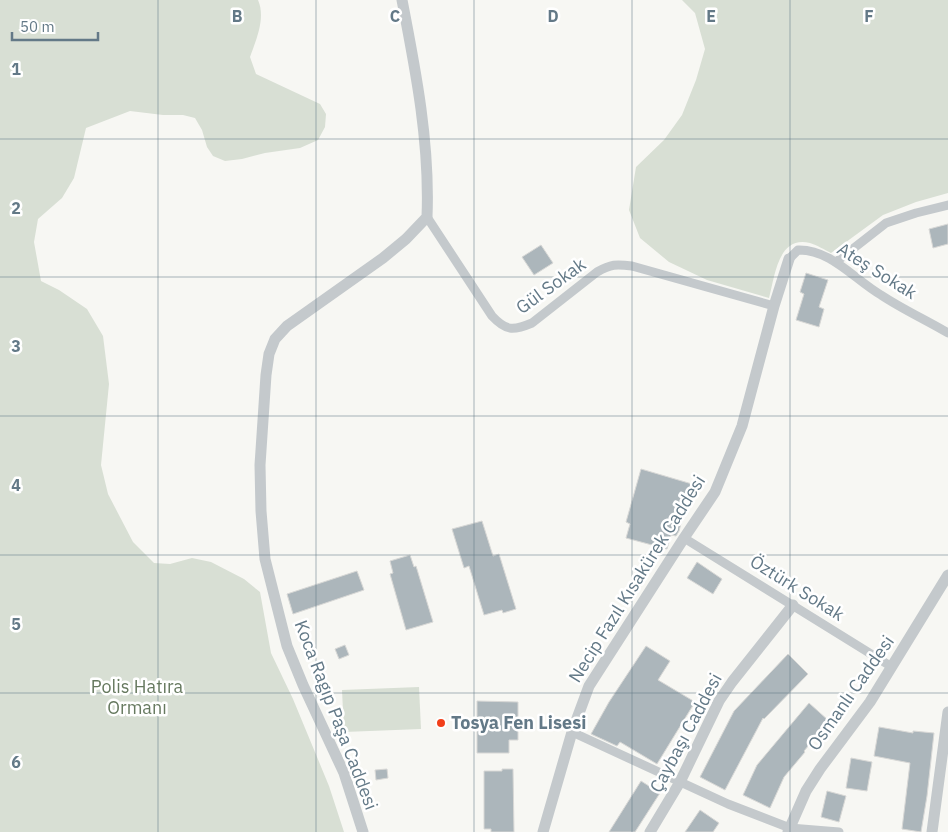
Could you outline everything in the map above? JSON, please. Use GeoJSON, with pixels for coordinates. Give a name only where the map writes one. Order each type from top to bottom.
{"type":"FeatureCollection","features":[{"type":"Feature","properties":{"kind":"street"},"geometry":{"type":"LineString","coordinates":[[402,0],[418,84],[424,130],[427,162],[427,217]]}},
{"type":"Feature","properties":{"kind":"street"},"geometry":{"type":"LineString","coordinates":[[836,262],[886,223],[948,205]]}},
{"type":"Feature","properties":{"kind":"street","name":"Gül Sokak"},"geometry":{"type":"LineString","coordinates":[[427,217],[492,316],[500,325],[510,328],[521,328],[532,323],[597,272],[609,265],[619,264],[774,306]]}},
{"type":"Feature","properties":{"kind":"street","name":"Koca Ragıp Paşa Caddesi"},"geometry":{"type":"LineString","coordinates":[[363,832],[344,773],[303,686],[287,646],[265,560],[260,465],[266,374],[269,354],[275,339],[287,326],[383,258],[406,239],[427,217]]}},
{"type":"Feature","properties":{"kind":"street","name":"Ateş Sokak"},"geometry":{"type":"LineString","coordinates":[[789,259],[798,250],[809,250],[836,262],[880,295],[948,333]]}},
{"type":"Feature","properties":{"kind":"street","name":"Necip Fazıl Kısakürek Caddesi"},"geometry":{"type":"LineString","coordinates":[[543,832],[572,732],[589,686],[715,492],[742,426],[774,306],[789,259]]}},
{"type":"Feature","properties":{"kind":"street","name":"Öztürk Sokak"},"geometry":{"type":"LineString","coordinates":[[684,538],[892,667]]}},
{"type":"Feature","properties":{"kind":"street","name":"Osmanlı Caddesi"},"geometry":{"type":"LineString","coordinates":[[789,830],[806,791],[820,769],[865,710],[948,575]]}},
{"type":"Feature","properties":{"kind":"street","name":"Çaybaşı Caddesi"},"geometry":{"type":"LineString","coordinates":[[650,832],[680,782],[719,701],[793,604]]}},
{"type":"Feature","properties":{"kind":"street"},"geometry":{"type":"LineString","coordinates":[[932,832],[948,712]]}},
{"type":"Feature","properties":{"kind":"street"},"geometry":{"type":"LineString","coordinates":[[572,732],[789,830],[839,832]]}},
{"type":"Feature","properties":{"kind":"green space","name":"Polis Hatıra Ormanı"},"geometry":{"type":"Polygon","coordinates":[[[0,0],[258,0],[261,21],[250,57],[256,74],[320,104],[326,114],[325,127],[318,140],[300,148],[225,161],[213,156],[207,147],[202,130],[195,118],[183,115],[163,115],[130,111],[86,128],[74,178],[62,198],[38,219],[34,242],[41,281],[59,290],[87,309],[103,336],[109,384],[101,465],[108,494],[133,542],[154,563],[170,564],[192,558],[211,562],[244,579],[260,592],[271,653],[293,699],[329,786],[344,832],[0,832],[0,0]]]}},
{"type":"Feature","properties":{"kind":"green space"},"geometry":{"type":"Polygon","coordinates":[[[682,0],[948,0],[948,193],[916,202],[883,215],[831,253],[810,243],[799,242],[791,245],[780,259],[769,298],[707,280],[669,262],[640,238],[629,210],[636,167],[664,140],[682,115],[696,80],[705,49],[695,13],[682,0]]]}},
{"type":"Feature","properties":{"kind":"green space"},"geometry":{"type":"Polygon","coordinates":[[[419,687],[421,729],[344,732],[342,690],[419,687]]]}},
{"type":"Feature","properties":{"kind":"building"},"geometry":{"type":"Polygon","coordinates":[[[948,224],[948,244],[933,248],[929,229],[948,224]]]}},
{"type":"Feature","properties":{"kind":"building"},"geometry":{"type":"Polygon","coordinates":[[[541,245],[553,263],[534,275],[522,257],[541,245]]]}},
{"type":"Feature","properties":{"kind":"building"},"geometry":{"type":"Polygon","coordinates":[[[806,273],[828,280],[819,307],[824,309],[819,327],[796,320],[804,294],[800,292],[806,273]]]}},
{"type":"Feature","properties":{"kind":"building"},"geometry":{"type":"Polygon","coordinates":[[[641,469],[692,484],[679,531],[676,536],[671,535],[667,549],[626,538],[630,524],[626,522],[641,469]]]}},
{"type":"Feature","properties":{"kind":"building"},"geometry":{"type":"Polygon","coordinates":[[[482,521],[493,556],[499,554],[516,609],[503,613],[502,610],[484,615],[469,566],[464,568],[452,529],[482,521]]]}},
{"type":"Feature","properties":{"kind":"building"},"geometry":{"type":"Polygon","coordinates":[[[410,555],[414,567],[416,566],[433,622],[406,630],[390,574],[393,573],[390,561],[410,555]]]}},
{"type":"Feature","properties":{"kind":"building"},"geometry":{"type":"Polygon","coordinates":[[[697,562],[722,579],[713,594],[687,578],[697,562]]]}},
{"type":"Feature","properties":{"kind":"building"},"geometry":{"type":"Polygon","coordinates":[[[357,571],[364,590],[293,614],[287,594],[357,571]]]}},
{"type":"Feature","properties":{"kind":"building"},"geometry":{"type":"Polygon","coordinates":[[[345,645],[349,655],[339,659],[335,649],[345,645]]]}},
{"type":"Feature","properties":{"kind":"building"},"geometry":{"type":"Polygon","coordinates":[[[646,646],[670,661],[658,680],[695,702],[657,764],[620,742],[617,746],[591,734],[609,702],[646,646]]]}},
{"type":"Feature","properties":{"kind":"building"},"geometry":{"type":"Polygon","coordinates":[[[788,654],[808,674],[763,718],[725,790],[700,777],[734,711],[788,654]]]}},
{"type":"Feature","properties":{"kind":"building"},"geometry":{"type":"Polygon","coordinates":[[[477,701],[518,702],[518,740],[509,740],[509,753],[477,753],[477,701]]]}},
{"type":"Feature","properties":{"kind":"building"},"geometry":{"type":"Polygon","coordinates":[[[809,703],[829,721],[784,777],[770,808],[743,795],[757,765],[809,703]]]}},
{"type":"Feature","properties":{"kind":"building"},"geometry":{"type":"Polygon","coordinates":[[[879,727],[913,733],[913,731],[934,733],[921,832],[902,829],[910,763],[874,756],[879,727]]]}},
{"type":"Feature","properties":{"kind":"building"},"geometry":{"type":"Polygon","coordinates":[[[851,758],[872,762],[867,791],[846,788],[851,758]]]}},
{"type":"Feature","properties":{"kind":"building"},"geometry":{"type":"Polygon","coordinates":[[[387,769],[388,778],[376,780],[375,770],[387,769]]]}},
{"type":"Feature","properties":{"kind":"building"},"geometry":{"type":"Polygon","coordinates":[[[502,769],[513,769],[514,832],[491,832],[491,829],[484,829],[484,771],[502,771],[502,769]]]}},
{"type":"Feature","properties":{"kind":"building"},"geometry":{"type":"Polygon","coordinates":[[[641,781],[660,793],[635,832],[609,832],[641,781]]]}},
{"type":"Feature","properties":{"kind":"building"},"geometry":{"type":"Polygon","coordinates":[[[827,791],[846,796],[839,822],[821,817],[827,791]]]}},
{"type":"Feature","properties":{"kind":"building"},"geometry":{"type":"Polygon","coordinates":[[[700,810],[719,823],[713,832],[685,832],[700,810]]]}},
{"type":"Feature","properties":{"kind":"place","name":"Tosya Fen Lisesi"},"geometry":{"type":"Point","coordinates":[441,723]}}]}
